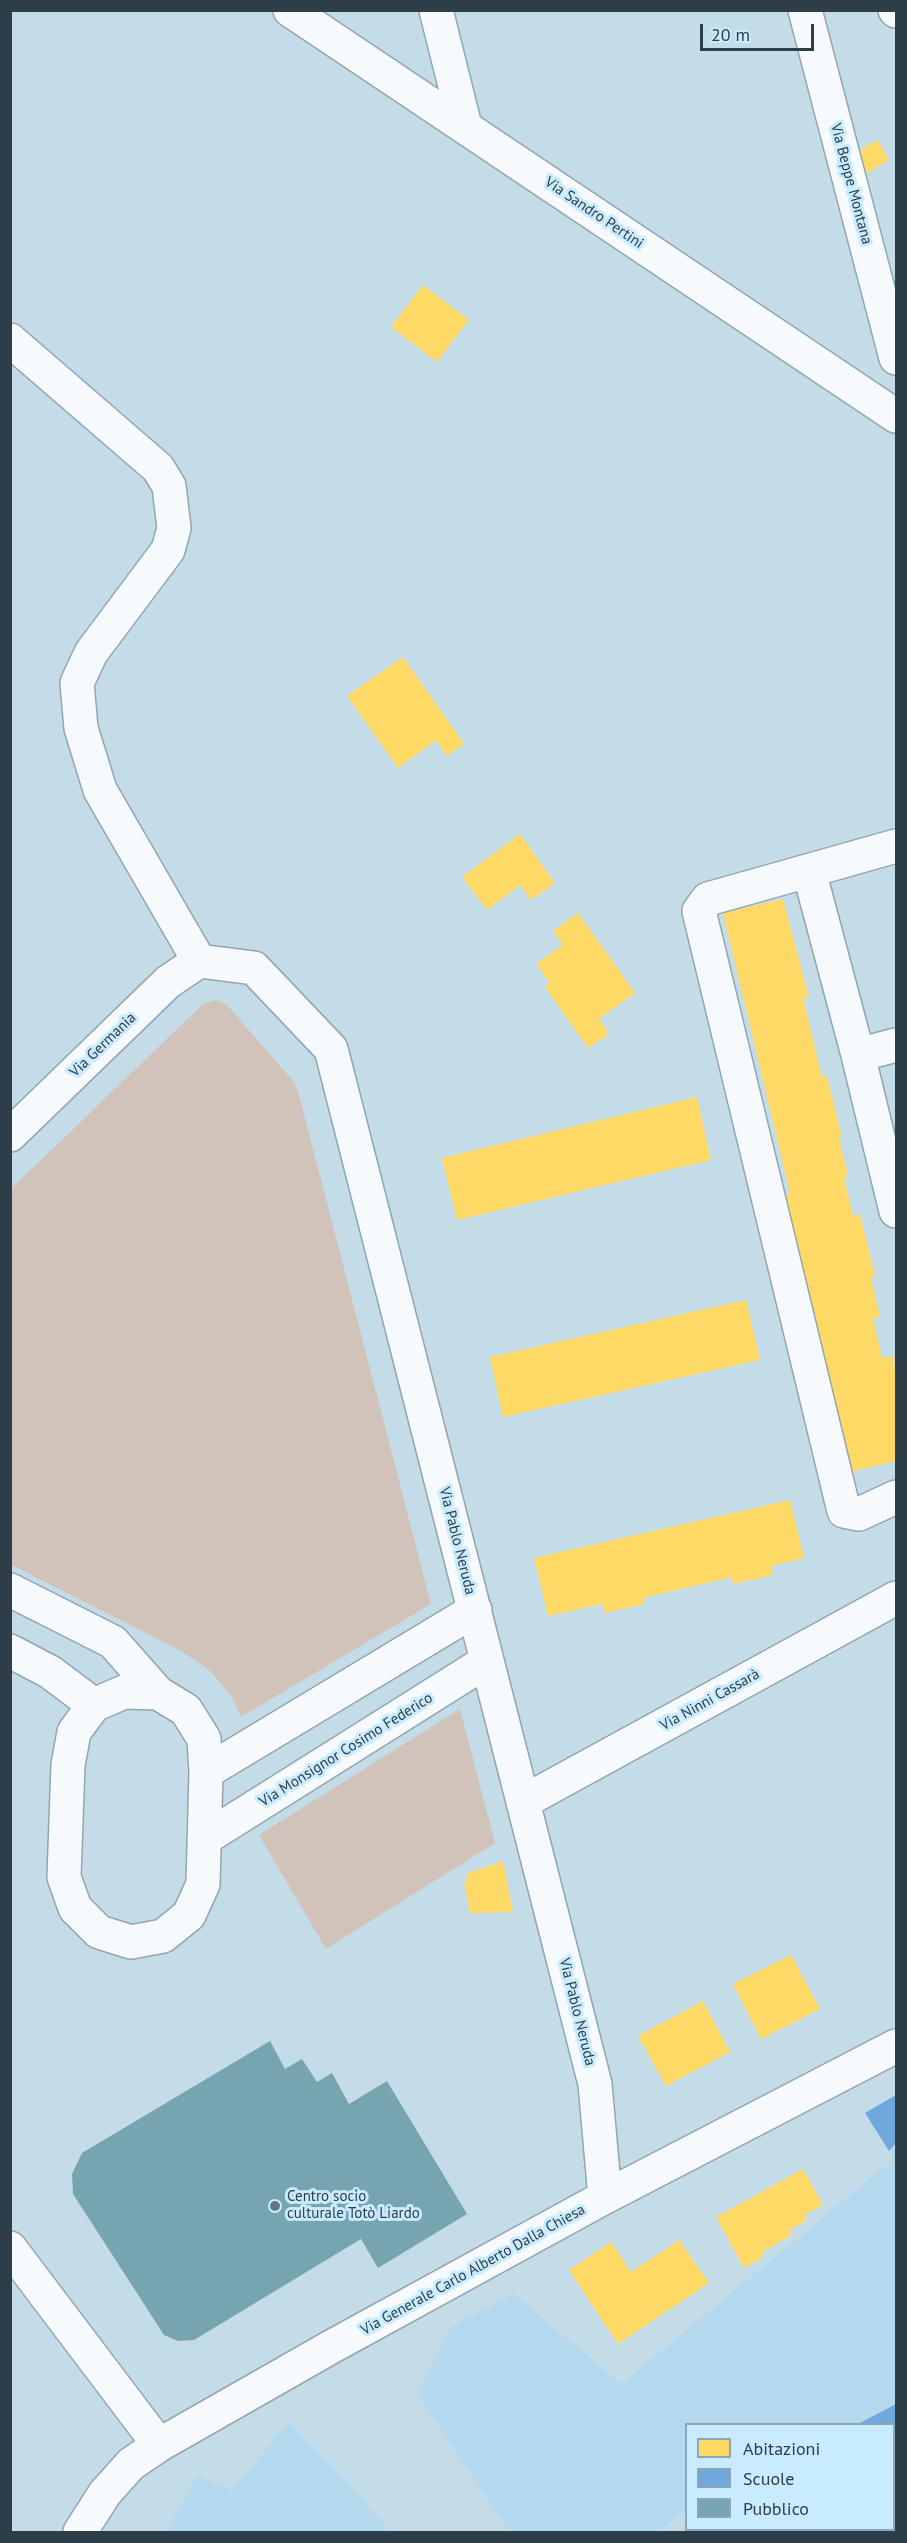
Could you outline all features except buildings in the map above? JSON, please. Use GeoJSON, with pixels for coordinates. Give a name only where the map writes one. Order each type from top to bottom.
{"type":"FeatureCollection","features":[{"type":"Feature","properties":{"kind":"street","name":"Via Sandro Pertini"},"geometry":{"type":"LineString","coordinates":[[290,10],[897,416]]}},
{"type":"Feature","properties":{"kind":"street"},"geometry":{"type":"LineString","coordinates":[[436,10],[465,126]]}},
{"type":"Feature","properties":{"kind":"street","name":"Via Beppe Montana"},"geometry":{"type":"LineString","coordinates":[[805,10],[897,358]]}},
{"type":"Feature","properties":{"kind":"street"},"geometry":{"type":"LineString","coordinates":[[10,340],[158,468],[169,486],[174,528],[168,550],[91,653],[78,683],[81,728],[100,790],[200,961]]}},
{"type":"Feature","properties":{"kind":"street"},"geometry":{"type":"LineString","coordinates":[[897,846],[708,899],[699,911],[844,1511],[859,1514],[897,1497]]}},
{"type":"Feature","properties":{"kind":"street"},"geometry":{"type":"LineString","coordinates":[[809,871],[897,1210]]}},
{"type":"Feature","properties":{"kind":"street","name":"Via Germania"},"geometry":{"type":"LineString","coordinates":[[10,1135],[168,982],[200,961]]}},
{"type":"Feature","properties":{"kind":"street","name":"Via Pablo Neruda"},"geometry":{"type":"LineString","coordinates":[[200,961],[254,968],[331,1049],[595,2084],[605,2197]]}},
{"type":"Feature","properties":{"kind":"street"},"geometry":{"type":"LineString","coordinates":[[858,1055],[897,1045]]}},
{"type":"Feature","properties":{"kind":"street"},"geometry":{"type":"LineString","coordinates":[[10,1590],[113,1642],[158,1693],[186,1710],[204,1739],[206,1772],[203,1884],[189,1915],[163,1935],[131,1942],[99,1932],[75,1908],[64,1876],[68,1765],[74,1732],[94,1705],[124,1692],[158,1693]]}},
{"type":"Feature","properties":{"kind":"street","name":"Via Ninni Cassarà"},"geometry":{"type":"LineString","coordinates":[[523,1802],[897,1598]]}},
{"type":"Feature","properties":{"kind":"street"},"geometry":{"type":"LineString","coordinates":[[206,1772],[475,1610]]}},
{"type":"Feature","properties":{"kind":"street"},"geometry":{"type":"LineString","coordinates":[[10,1651],[50,1672],[94,1705]]}},
{"type":"Feature","properties":{"kind":"street","name":"Via Monsignor Cosimo Federico"},"geometry":{"type":"LineString","coordinates":[[204,1839],[487,1661]]}},
{"type":"Feature","properties":{"kind":"street","name":"Via Generale Carlo Alberto Dalla Chiesa"},"geometry":{"type":"LineString","coordinates":[[80,2532],[105,2493],[131,2464],[159,2445],[331,2347],[605,2197],[897,2046]]}},
{"type":"Feature","properties":{"kind":"street"},"geometry":{"type":"LineString","coordinates":[[10,2248],[159,2445]]}},
{"type":"Feature","properties":{"kind":"shaded area"},"geometry":{"type":"Polygon","coordinates":[[[216,1000],[226,1004],[294,1082],[299,1095],[431,1604],[241,1717],[231,1695],[209,1670],[183,1652],[10,1564],[11,1189],[203,1004],[216,1000]]]}},
{"type":"Feature","properties":{"kind":"shaded area"},"geometry":{"type":"Polygon","coordinates":[[[460,1709],[495,1843],[326,1949],[259,1835],[460,1709]]]}},
{"type":"Feature","properties":{"kind":"shaded area"},"geometry":{"type":"Polygon","coordinates":[[[896,2143],[896,2532],[760,2531],[895,2531],[895,2423],[685,2423],[685,2511],[658,2532],[510,2532],[418,2394],[452,2326],[514,2294],[621,2384],[894,2159],[889,2151],[896,2143]]]}},
{"type":"Feature","properties":{"kind":"shaded area"},"geometry":{"type":"Polygon","coordinates":[[[289,2422],[392,2532],[166,2532],[197,2476],[232,2490],[289,2422]]]}},
{"type":"Feature","properties":{"kind":"place","name":"Centro socio culturale Totò Liardo"},"geometry":{"type":"Point","coordinates":[275,2206]}}]}
